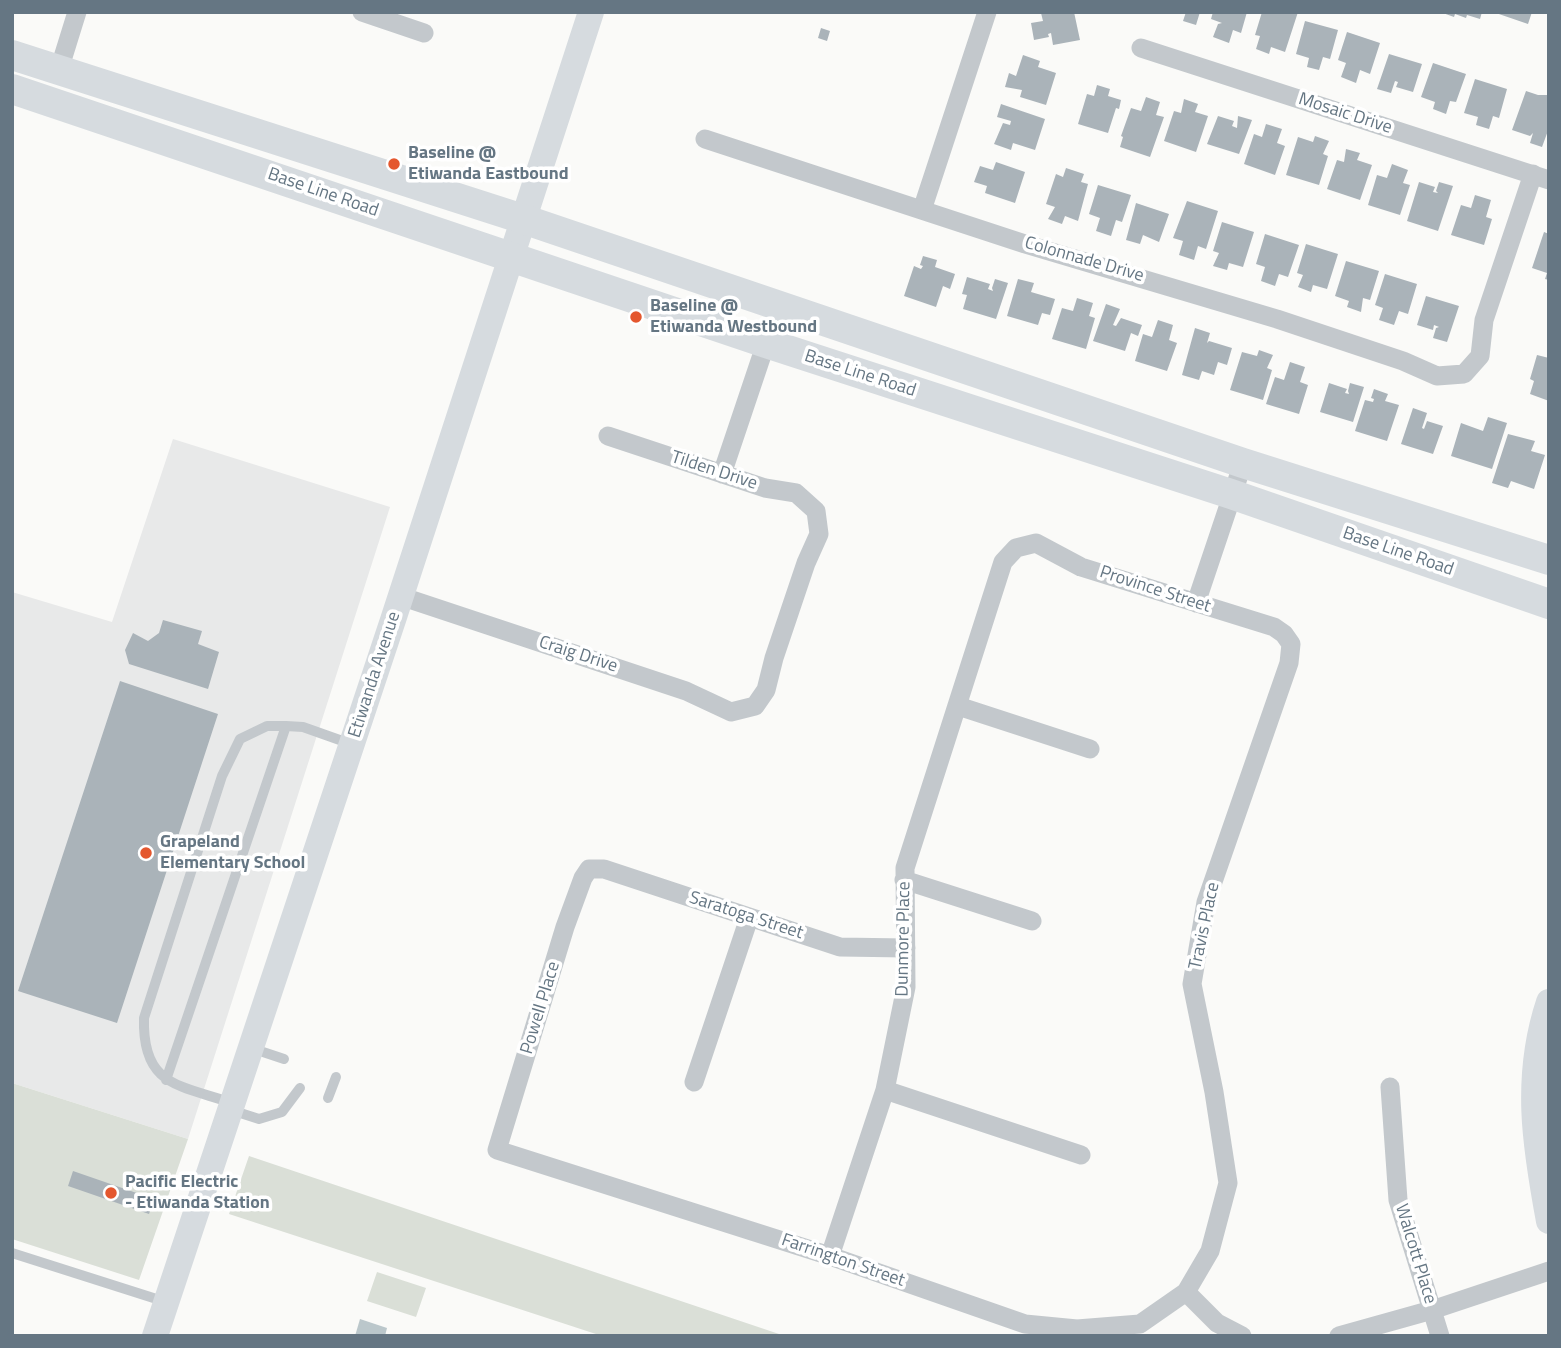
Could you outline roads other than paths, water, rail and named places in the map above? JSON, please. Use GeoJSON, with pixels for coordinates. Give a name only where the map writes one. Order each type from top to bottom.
{"type":"FeatureCollection","features":[{"type":"Feature","properties":{"kind":"main road","name":"Base Line Road"},"geometry":{"type":"LineString","coordinates":[[12,55],[523,219],[1243,463],[1549,560]]}},
{"type":"Feature","properties":{"kind":"main road","name":"Base Line Road"},"geometry":{"type":"LineString","coordinates":[[12,89],[766,343],[1231,494],[1549,604]]}},
{"type":"Feature","properties":{"kind":"street"},"geometry":{"type":"LineString","coordinates":[[59,70],[77,12]]}},
{"type":"Feature","properties":{"kind":"street"},"geometry":{"type":"LineString","coordinates":[[362,12],[424,33]]}},
{"type":"Feature","properties":{"kind":"street","name":"Etiwanda Avenue"},"geometry":{"type":"LineString","coordinates":[[155,1336],[591,12]]}},
{"type":"Feature","properties":{"kind":"street"},"geometry":{"type":"LineString","coordinates":[[922,210],[987,12]]}},
{"type":"Feature","properties":{"kind":"street","name":"Mosaic Drive"},"geometry":{"type":"LineString","coordinates":[[1141,48],[1541,177]]}},
{"type":"Feature","properties":{"kind":"street","name":"Colonnade Drive"},"geometry":{"type":"LineString","coordinates":[[705,139],[1025,244],[1277,318],[1403,361],[1437,376],[1464,374],[1480,356],[1484,320],[1541,177]]}},
{"type":"Feature","properties":{"kind":"street"},"geometry":{"type":"LineString","coordinates":[[722,474],[766,343]]}},
{"type":"Feature","properties":{"kind":"street","name":"Tilden Drive"},"geometry":{"type":"LineString","coordinates":[[608,436],[765,488],[796,493],[817,510],[819,534],[806,563],[766,690],[755,706]]}},
{"type":"Feature","properties":{"kind":"street"},"geometry":{"type":"LineString","coordinates":[[1196,603],[1243,463]]}},
{"type":"Feature","properties":{"kind":"street","name":"Province Street"},"geometry":{"type":"LineString","coordinates":[[1016,548],[1037,543],[1082,567],[1274,627],[1290,644]]}},
{"type":"Feature","properties":{"kind":"street","name":"Dunmore Place"},"geometry":{"type":"LineString","coordinates":[[830,1256],[885,1090],[906,988],[905,869],[1003,562],[1016,548]]}},
{"type":"Feature","properties":{"kind":"street","name":"Craig Drive"},"geometry":{"type":"LineString","coordinates":[[400,596],[687,691],[731,712],[755,706]]}},
{"type":"Feature","properties":{"kind":"street","name":"Travis Place"},"geometry":{"type":"LineString","coordinates":[[1186,1292],[1210,1251],[1228,1183],[1214,1092],[1192,984],[1206,902],[1289,663],[1290,644]]}},
{"type":"Feature","properties":{"kind":"street"},"geometry":{"type":"LineString","coordinates":[[958,706],[1090,749]]}},
{"type":"Feature","properties":{"kind":"street","name":"Saratoga Street"},"geometry":{"type":"LineString","coordinates":[[589,869],[604,869],[840,947],[906,948]]}},
{"type":"Feature","properties":{"kind":"street","name":"Powell Place"},"geometry":{"type":"LineString","coordinates":[[497,1150],[565,928],[583,878],[589,869]]}},
{"type":"Feature","properties":{"kind":"street"},"geometry":{"type":"LineString","coordinates":[[904,880],[1032,921]]}},
{"type":"Feature","properties":{"kind":"street"},"geometry":{"type":"LineString","coordinates":[[694,1082],[749,918]]}},
{"type":"Feature","properties":{"kind":"street"},"geometry":{"type":"LineString","coordinates":[[1549,1002],[1537,1051],[1532,1101],[1537,1156],[1549,1222]]}},
{"type":"Feature","properties":{"kind":"street","name":"Walcott Place"},"geometry":{"type":"LineString","coordinates":[[1390,1087],[1398,1200],[1440,1336]]}},
{"type":"Feature","properties":{"kind":"street"},"geometry":{"type":"LineString","coordinates":[[885,1090],[1081,1155]]}},
{"type":"Feature","properties":{"kind":"street","name":"Farrington Street"},"geometry":{"type":"LineString","coordinates":[[497,1150],[830,1256],[1025,1324],[1077,1329],[1140,1324],[1186,1292]]}},
{"type":"Feature","properties":{"kind":"street"},"geometry":{"type":"LineString","coordinates":[[1339,1336],[1432,1310],[1549,1271]]}},
{"type":"Feature","properties":{"kind":"street"},"geometry":{"type":"LineString","coordinates":[[1186,1292],[1217,1323],[1242,1336]]}},
{"type":"Feature","properties":{"kind":"lane"},"geometry":{"type":"LineString","coordinates":[[300,1088],[282,1112],[259,1119],[166,1080],[151,1063],[143,1043],[144,1018],[222,776],[240,739],[267,726],[285,726],[303,727],[352,744]]}},
{"type":"Feature","properties":{"kind":"lane"},"geometry":{"type":"LineString","coordinates":[[166,1080],[285,726]]}},
{"type":"Feature","properties":{"kind":"lane"},"geometry":{"type":"LineString","coordinates":[[251,1048],[284,1059]]}},
{"type":"Feature","properties":{"kind":"lane"},"geometry":{"type":"LineString","coordinates":[[328,1098],[336,1077]]}},
{"type":"Feature","properties":{"kind":"lane"},"geometry":{"type":"LineString","coordinates":[[12,1253],[167,1302]]}},
{"type":"Feature","properties":{"kind":"place","name":"Baseline @ Etiwanda Eastbound"},"geometry":{"type":"Point","coordinates":[394,164]}},
{"type":"Feature","properties":{"kind":"place","name":"Baseline @ Etiwanda Westbound"},"geometry":{"type":"Point","coordinates":[636,317]}},
{"type":"Feature","properties":{"kind":"place","name":"Grapeland Elementary School"},"geometry":{"type":"Point","coordinates":[146,853]}},
{"type":"Feature","properties":{"kind":"place","name":"Pacific Electric - Etiwanda Station"},"geometry":{"type":"Point","coordinates":[111,1193]}}]}
